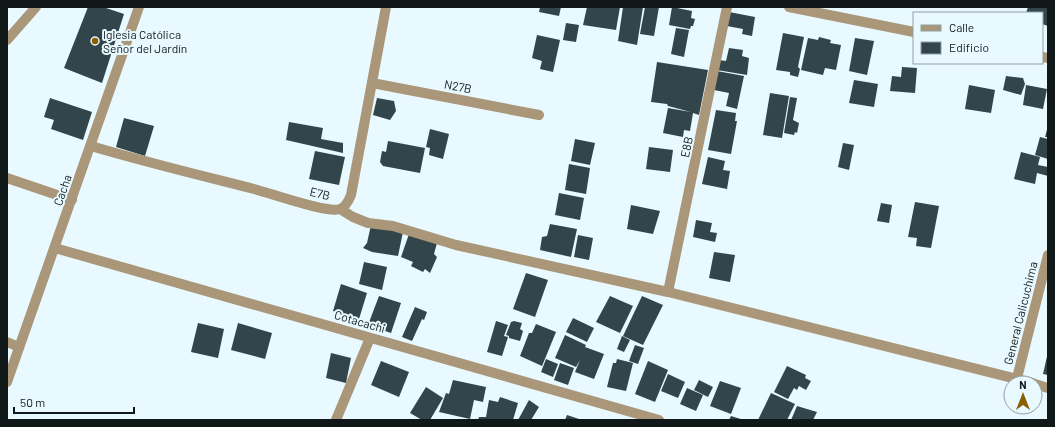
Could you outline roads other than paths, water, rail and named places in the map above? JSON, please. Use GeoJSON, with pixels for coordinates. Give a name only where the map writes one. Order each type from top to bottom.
{"type":"FeatureCollection","features":[{"type":"Feature","properties":{"kind":"street"},"geometry":{"type":"LineString","coordinates":[[7,40],[36,7]]}},
{"type":"Feature","properties":{"kind":"street","name":"Cacha"},"geometry":{"type":"LineString","coordinates":[[7,382],[139,7]]}},
{"type":"Feature","properties":{"kind":"street","name":"E7B"},"geometry":{"type":"LineString","coordinates":[[91,146],[160,166],[304,203],[332,210],[340,209],[346,205],[351,195],[386,7]]}},
{"type":"Feature","properties":{"kind":"street","name":"E8B"},"geometry":{"type":"LineString","coordinates":[[668,292],[727,7]]}},
{"type":"Feature","properties":{"kind":"street"},"geometry":{"type":"LineString","coordinates":[[789,7],[913,32]]}},
{"type":"Feature","properties":{"kind":"street","name":"N27B"},"geometry":{"type":"LineString","coordinates":[[372,83],[539,115]]}},
{"type":"Feature","properties":{"kind":"street"},"geometry":{"type":"LineString","coordinates":[[7,178],[72,200]]}},
{"type":"Feature","properties":{"kind":"street"},"geometry":{"type":"LineString","coordinates":[[340,209],[353,217],[368,223],[393,226],[456,245],[668,292],[1006,375]]}},
{"type":"Feature","properties":{"kind":"street","name":"Cotacachi"},"geometry":{"type":"LineString","coordinates":[[55,248],[659,420]]}},
{"type":"Feature","properties":{"kind":"street","name":"General Calicuchima"},"geometry":{"type":"LineString","coordinates":[[1019,375],[1048,255]]}},
{"type":"Feature","properties":{"kind":"street"},"geometry":{"type":"LineString","coordinates":[[336,420],[370,338]]}},
{"type":"Feature","properties":{"kind":"street"},"geometry":{"type":"LineString","coordinates":[[7,342],[19,347]]}},
{"type":"Feature","properties":{"kind":"place","name":"Iglesia Católica Señor del Jardín"},"geometry":{"type":"Point","coordinates":[95,41]}}]}
